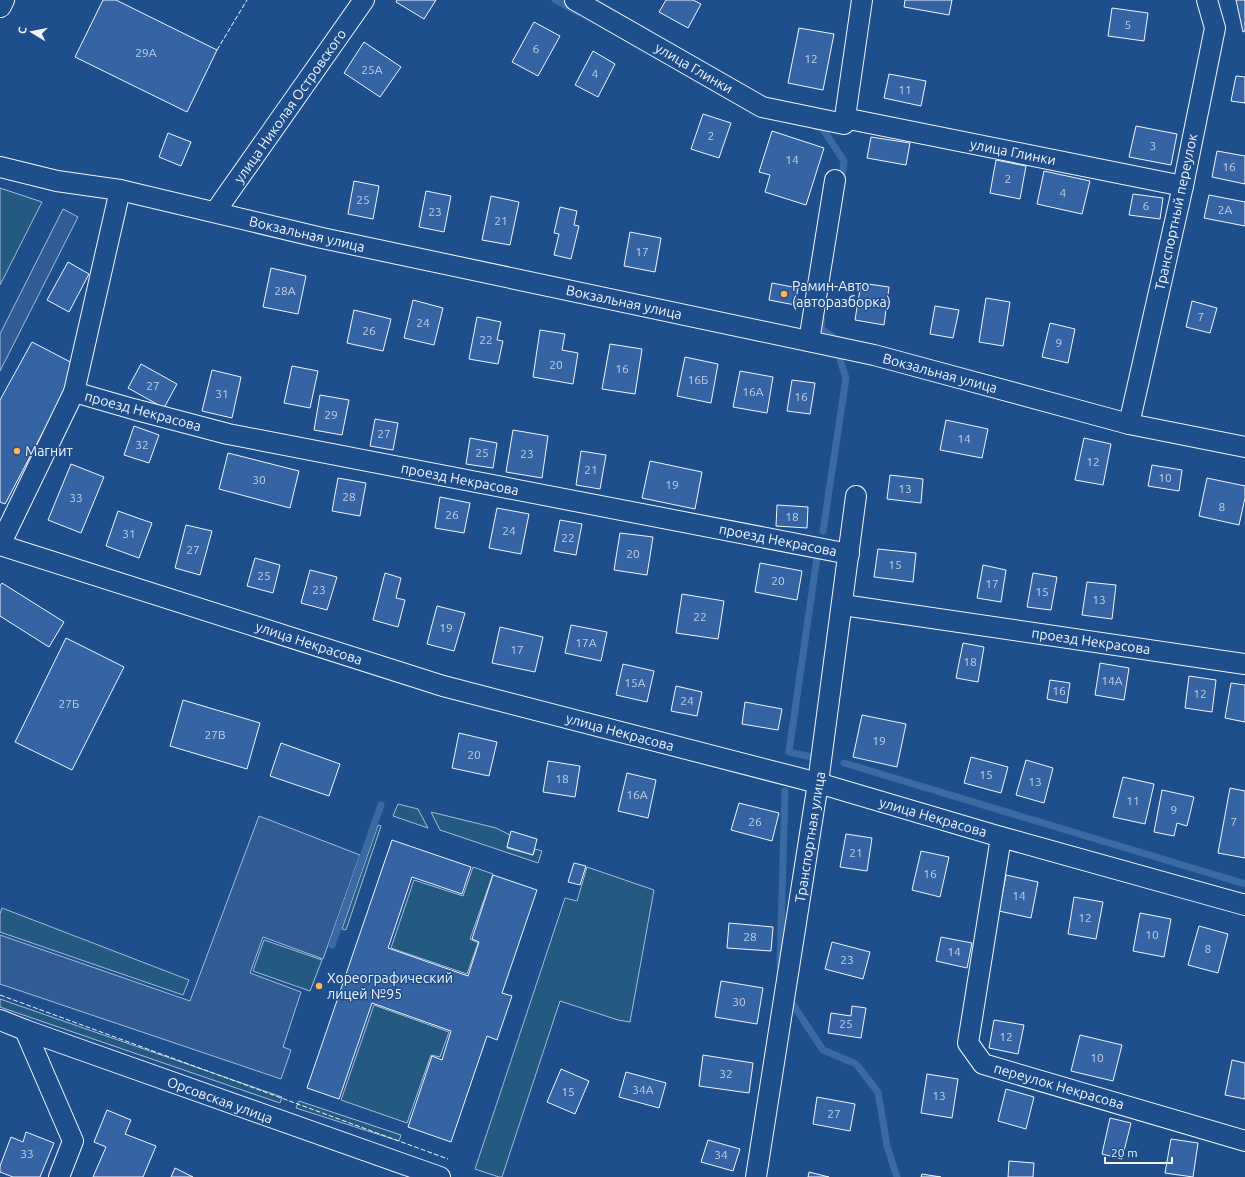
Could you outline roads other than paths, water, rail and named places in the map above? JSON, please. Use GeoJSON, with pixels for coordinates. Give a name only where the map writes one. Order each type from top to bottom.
{"type":"FeatureCollection","features":[{"type":"Feature","properties":{"kind":"main road"},"geometry":{"type":"LineString","coordinates":[[0,6],[3,0]]}},
{"type":"Feature","properties":{"kind":"street","name":"улица Николая Островского"},"geometry":{"type":"LineString","coordinates":[[215,212],[364,0]]}},
{"type":"Feature","properties":{"kind":"street","name":"улица Глинки"},"geometry":{"type":"LineString","coordinates":[[575,0],[762,106],[1183,186]]}},
{"type":"Feature","properties":{"kind":"street"},"geometry":{"type":"LineString","coordinates":[[844,121],[862,0]]}},
{"type":"Feature","properties":{"kind":"street","name":"Транспортный переулок"},"geometry":{"type":"LineString","coordinates":[[1129,424],[1183,186],[1215,28],[1207,0]]}},
{"type":"Feature","properties":{"kind":"street","name":"Вокзальная улица"},"geometry":{"type":"LineString","coordinates":[[0,167],[57,181],[120,190],[322,238],[809,341],[874,356],[1129,424],[1245,447]]}},
{"type":"Feature","properties":{"kind":"street"},"geometry":{"type":"LineString","coordinates":[[809,341],[835,180]]}},
{"type":"Feature","properties":{"kind":"street"},"geometry":{"type":"LineString","coordinates":[[0,545],[74,392],[120,190]]}},
{"type":"Feature","properties":{"kind":"street","name":"проезд Некрасова"},"geometry":{"type":"LineString","coordinates":[[74,392],[228,434],[849,554]]}},
{"type":"Feature","properties":{"kind":"street","name":"Транспортная улица"},"geometry":{"type":"LineString","coordinates":[[756,1177],[818,783],[843,605],[856,496]]}},
{"type":"Feature","properties":{"kind":"street","name":"улица Некрасова"},"geometry":{"type":"LineString","coordinates":[[0,545],[442,686],[818,783],[1001,837],[1245,905]]}},
{"type":"Feature","properties":{"kind":"street","name":"проезд Некрасова"},"geometry":{"type":"LineString","coordinates":[[843,605],[1245,664]]}},
{"type":"Feature","properties":{"kind":"street","name":"переулок Некрасова"},"geometry":{"type":"LineString","coordinates":[[1001,837],[968,1043],[983,1064],[1245,1140]]}},
{"type":"Feature","properties":{"kind":"street","name":"Орсовская улица"},"geometry":{"type":"LineString","coordinates":[[0,1020],[440,1177]]}},
{"type":"Feature","properties":{"kind":"street"},"geometry":{"type":"LineString","coordinates":[[25,1030],[73,1141],[59,1177]]}},
{"type":"Feature","properties":{"kind":"waterway"},"geometry":{"type":"LineString","coordinates":[[555,0],[578,12]]}},
{"type":"Feature","properties":{"kind":"waterway"},"geometry":{"type":"LineString","coordinates":[[816,127],[822,128],[844,161],[841,183]]}},
{"type":"Feature","properties":{"kind":"waterway"},"geometry":{"type":"LineString","coordinates":[[822,320],[821,329],[833,337]]}},
{"type":"Feature","properties":{"kind":"waterway"},"geometry":{"type":"LineString","coordinates":[[823,531],[846,378],[840,360]]}},
{"type":"Feature","properties":{"kind":"waterway"},"geometry":{"type":"LineString","coordinates":[[817,758],[789,752],[818,550]]}},
{"type":"Feature","properties":{"kind":"waterway"},"geometry":{"type":"LineString","coordinates":[[844,763],[1245,884]]}},
{"type":"Feature","properties":{"kind":"waterway"},"geometry":{"type":"LineString","coordinates":[[780,965],[785,791]]}},
{"type":"Feature","properties":{"kind":"waterway"},"geometry":{"type":"LineString","coordinates":[[332,945],[381,805]]}},
{"type":"Feature","properties":{"kind":"waterway"},"geometry":{"type":"LineString","coordinates":[[788,997],[823,1050],[856,1064],[878,1092],[887,1146],[897,1177]]}},
{"type":"Feature","properties":{"kind":"place","name":"Рамин-Авто (авторазборка)"},"geometry":{"type":"Point","coordinates":[784,294]}},
{"type":"Feature","properties":{"kind":"place","name":"Магнит"},"geometry":{"type":"Point","coordinates":[17,451]}},
{"type":"Feature","properties":{"kind":"place","name":"Хореографический лицей №95"},"geometry":{"type":"Point","coordinates":[319,986]}}]}
